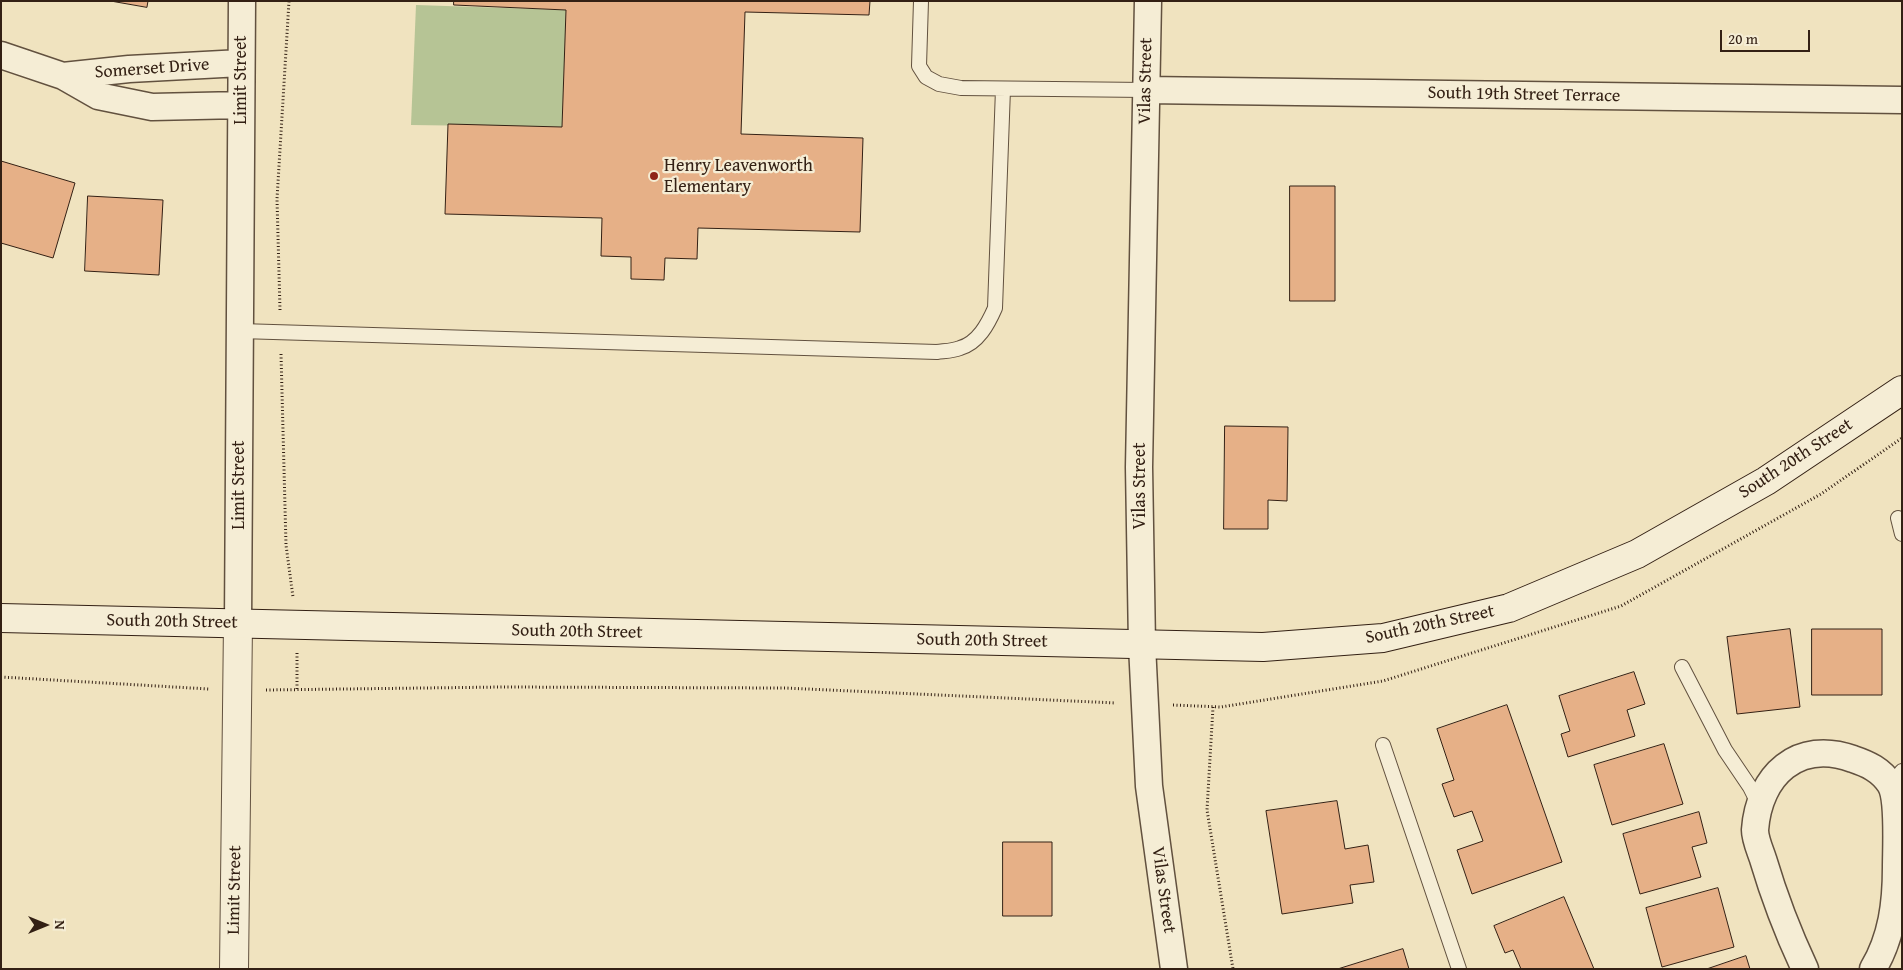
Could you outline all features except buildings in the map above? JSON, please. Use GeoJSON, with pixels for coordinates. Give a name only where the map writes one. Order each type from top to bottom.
{"type":"FeatureCollection","features":[{"type":"Feature","properties":{"kind":"main road","name":"South 20th Street"},"geometry":{"type":"LineString","coordinates":[[1,618],[1263,647],[1383,638],[1509,608],[1637,554],[1766,481],[1902,390]]}},
{"type":"Feature","properties":{"kind":"main road","name":"Limit Street"},"geometry":{"type":"LineString","coordinates":[[234,969],[238,623]]}},
{"type":"Feature","properties":{"kind":"street","name":"Limit Street"},"geometry":{"type":"LineString","coordinates":[[238,623],[242,1]]}},
{"type":"Feature","properties":{"kind":"street","name":"Vilas Street"},"geometry":{"type":"LineString","coordinates":[[1148,1],[1139,467],[1142,645],[1149,786],[1174,969]]}},
{"type":"Feature","properties":{"kind":"street","name":"Somerset Drive"},"geometry":{"type":"LineString","coordinates":[[1,55],[63,76],[98,96],[152,107],[241,105]]}},
{"type":"Feature","properties":{"kind":"street","name":"Somerset Drive"},"geometry":{"type":"LineString","coordinates":[[63,76],[129,69],[241,63]]}},
{"type":"Feature","properties":{"kind":"street","name":"South 19th Street Terrace"},"geometry":{"type":"LineString","coordinates":[[1146,90],[1902,100]]}},
{"type":"Feature","properties":{"kind":"street"},"geometry":{"type":"LineString","coordinates":[[1805,969],[1774,894],[1755,832],[1759,805],[1769,783],[1783,766],[1802,757],[1821,753],[1846,756],[1871,765],[1896,778],[1896,903],[1884,951],[1873,969]]}},
{"type":"Feature","properties":{"kind":"lane"},"geometry":{"type":"LineString","coordinates":[[921,1],[919,66],[926,77],[939,84],[961,88],[1146,90]]}},
{"type":"Feature","properties":{"kind":"lane"},"geometry":{"type":"LineString","coordinates":[[240,331],[937,352],[961,348],[974,340],[989,323],[995,308],[1003,89]]}},
{"type":"Feature","properties":{"kind":"lane"},"geometry":{"type":"LineString","coordinates":[[1898,518],[1902,534]]}},
{"type":"Feature","properties":{"kind":"lane"},"geometry":{"type":"LineString","coordinates":[[1682,667],[1725,750],[1750,787],[1759,805]]}},
{"type":"Feature","properties":{"kind":"lane"},"geometry":{"type":"LineString","coordinates":[[1383,745],[1459,969]]}},
{"type":"Feature","properties":{"kind":"path"},"geometry":{"type":"LineString","coordinates":[[1213,707],[1207,810],[1233,969]]}},
{"type":"Feature","properties":{"kind":"green space"},"geometry":{"type":"Polygon","coordinates":[[[416,5],[566,10],[562,127],[411,125],[416,5]]]}},
{"type":"Feature","properties":{"kind":"place","name":"Henry Leavenworth Elementary"},"geometry":{"type":"Point","coordinates":[654,176]}}]}
